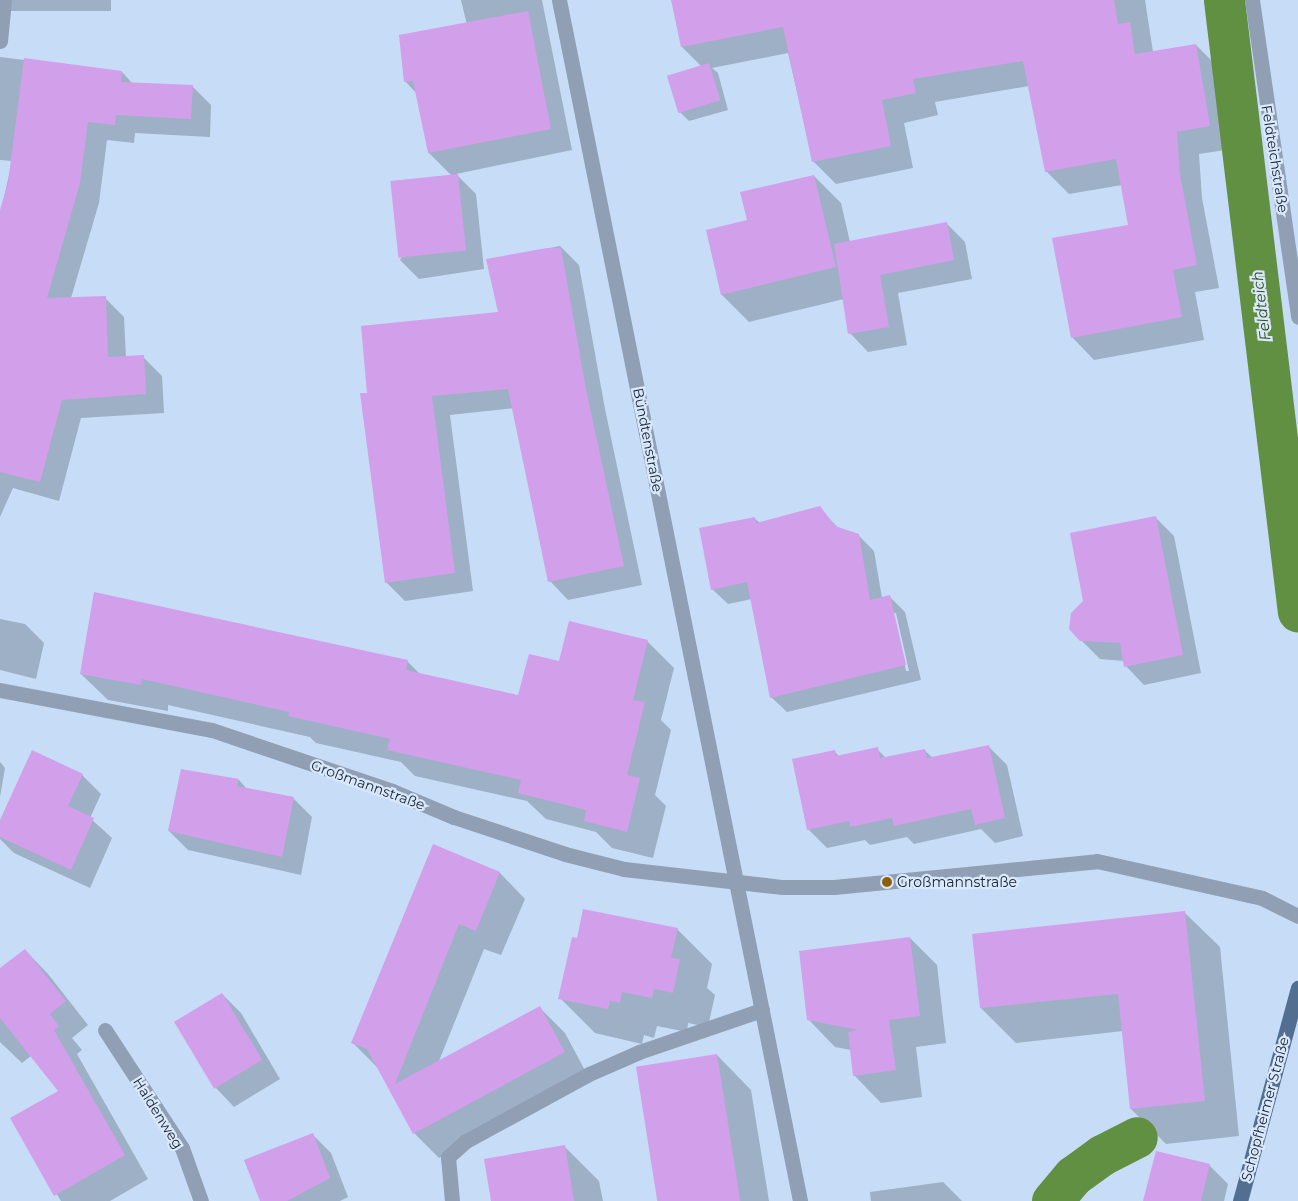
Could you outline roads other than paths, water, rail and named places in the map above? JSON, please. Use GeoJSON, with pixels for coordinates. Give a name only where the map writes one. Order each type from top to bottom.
{"type":"FeatureCollection","features":[{"type":"Feature","properties":{"kind":"main road","name":"Schopfheimer Straße"},"geometry":{"type":"LineString","coordinates":[[1240,1201],[1298,988]]}},
{"type":"Feature","properties":{"kind":"street"},"geometry":{"type":"LineString","coordinates":[[0,41],[4,0]]}},
{"type":"Feature","properties":{"kind":"street","name":"Bündtenstraße"},"geometry":{"type":"LineString","coordinates":[[559,0],[735,880]]}},
{"type":"Feature","properties":{"kind":"street","name":"Feldteichstraße"},"geometry":{"type":"LineString","coordinates":[[1252,0],[1292,235],[1298,317]]}},
{"type":"Feature","properties":{"kind":"street","name":"Großmannstraße"},"geometry":{"type":"LineString","coordinates":[[0,690],[212,730],[565,854],[624,869],[735,880],[783,887],[834,887],[1098,862],[1262,898],[1298,916]]}},
{"type":"Feature","properties":{"kind":"street"},"geometry":{"type":"LineString","coordinates":[[735,880],[800,1201]]}},
{"type":"Feature","properties":{"kind":"street"},"geometry":{"type":"LineString","coordinates":[[452,1201],[448,1157],[466,1141],[589,1074],[639,1052],[762,1010]]}},
{"type":"Feature","properties":{"kind":"street","name":"Haldenweg"},"geometry":{"type":"LineString","coordinates":[[105,1030],[182,1148],[201,1201]]}},
{"type":"Feature","properties":{"kind":"waterway","name":"Feldteich"},"geometry":{"type":"LineString","coordinates":[[1224,0],[1298,612]]}},
{"type":"Feature","properties":{"kind":"waterway","name":"Feldteich"},"geometry":{"type":"LineString","coordinates":[[1052,1201],[1073,1176],[1102,1155],[1137,1137]]}},
{"type":"Feature","properties":{"kind":"place","name":"Großmannstraße"},"geometry":{"type":"Point","coordinates":[887,882]}}]}
